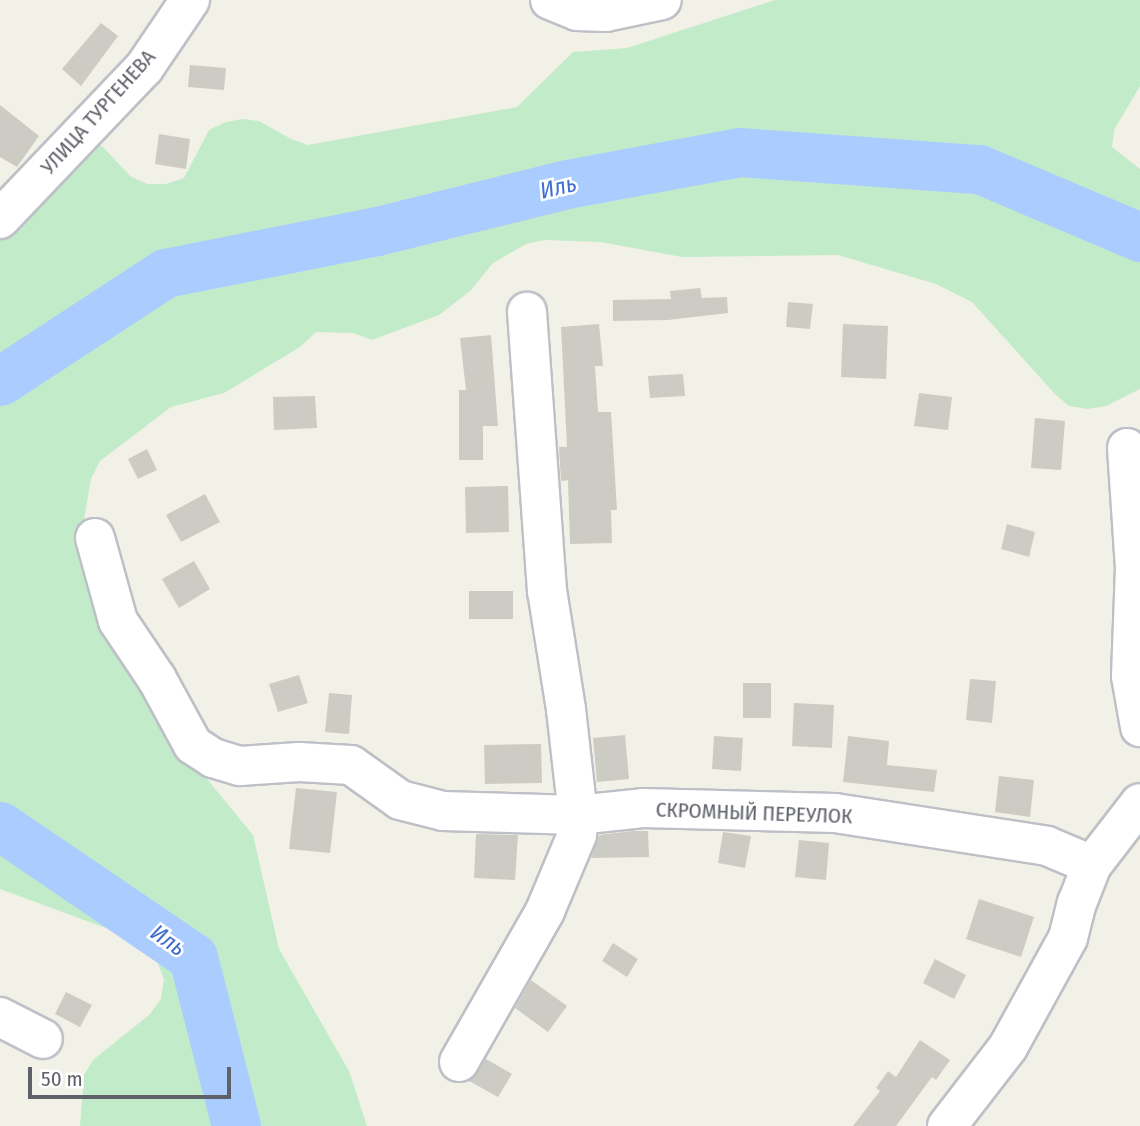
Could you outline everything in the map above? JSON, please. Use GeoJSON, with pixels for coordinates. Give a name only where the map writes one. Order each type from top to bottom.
{"type":"FeatureCollection","features":[{"type":"Feature","properties":{"kind":"street","name":"УЛИЦА ТУРГЕНЕВА"},"geometry":{"type":"LineString","coordinates":[[0,219],[144,68],[190,0]]}},
{"type":"Feature","properties":{"kind":"street"},"geometry":{"type":"LineString","coordinates":[[550,0],[577,11],[606,12],[662,0]]}},
{"type":"Feature","properties":{"kind":"street"},"geometry":{"type":"LineString","coordinates":[[458,1062],[545,911],[577,835],[578,815],[566,709],[547,590],[527,312]]}},
{"type":"Feature","properties":{"kind":"street"},"geometry":{"type":"LineString","coordinates":[[1127,448],[1135,567],[1131,676],[1140,727]]}},
{"type":"Feature","properties":{"kind":"street","name":"СКРОМНЫЙ ПЕРЕУЛОК"},"geometry":{"type":"LineString","coordinates":[[95,538],[118,621],[193,745],[213,758],[240,766],[299,762],[351,765],[400,800],[443,811],[578,815],[643,808],[835,813],[1047,846],[1092,865]]}},
{"type":"Feature","properties":{"kind":"street"},"geometry":{"type":"LineString","coordinates":[[947,1126],[1008,1047],[1068,938],[1092,865],[1140,803]]}},
{"type":"Feature","properties":{"kind":"street"},"geometry":{"type":"LineString","coordinates":[[0,1017],[43,1039]]}},
{"type":"Feature","properties":{"kind":"green space"},"geometry":{"type":"Polygon","coordinates":[[[775,0],[1140,0],[1140,86],[1114,130],[1112,147],[1140,169],[1140,389],[1106,406],[1087,409],[1069,406],[972,302],[936,284],[838,255],[682,257],[600,242],[545,240],[526,244],[493,263],[470,291],[439,315],[372,340],[353,333],[316,332],[300,347],[224,393],[171,407],[100,461],[91,479],[78,554],[147,706],[253,835],[279,949],[349,1071],[367,1126],[80,1126],[84,1075],[93,1060],[149,1015],[161,999],[164,980],[158,963],[133,938],[0,889],[0,238],[84,148],[102,146],[130,176],[147,184],[166,184],[184,178],[209,130],[226,122],[243,119],[259,121],[308,145],[517,107],[573,52],[627,48],[775,0]]]}},
{"type":"Feature","properties":{"kind":"building"},"geometry":{"type":"Polygon","coordinates":[[[101,23],[118,36],[81,86],[62,69],[101,23]]]}},
{"type":"Feature","properties":{"kind":"building"},"geometry":{"type":"Polygon","coordinates":[[[190,65],[226,68],[224,90],[188,87],[190,65]]]}},
{"type":"Feature","properties":{"kind":"building"},"geometry":{"type":"Polygon","coordinates":[[[0,105],[39,136],[17,167],[0,157],[0,105]]]}},
{"type":"Feature","properties":{"kind":"building"},"geometry":{"type":"Polygon","coordinates":[[[159,134],[190,139],[186,169],[155,164],[159,134]]]}},
{"type":"Feature","properties":{"kind":"building"},"geometry":{"type":"Polygon","coordinates":[[[700,288],[702,298],[727,297],[728,313],[668,320],[613,321],[613,300],[671,299],[670,291],[700,288]]]}},
{"type":"Feature","properties":{"kind":"building"},"geometry":{"type":"Polygon","coordinates":[[[788,302],[813,304],[810,329],[786,327],[788,302]]]}},
{"type":"Feature","properties":{"kind":"building"},"geometry":{"type":"Polygon","coordinates":[[[599,324],[603,366],[595,366],[598,412],[611,412],[617,510],[611,510],[612,543],[570,544],[568,480],[561,481],[559,447],[567,447],[561,327],[599,324]]]}},
{"type":"Feature","properties":{"kind":"building"},"geometry":{"type":"Polygon","coordinates":[[[843,324],[888,326],[886,379],[841,377],[843,324]]]}},
{"type":"Feature","properties":{"kind":"building"},"geometry":{"type":"Polygon","coordinates":[[[491,335],[498,426],[483,426],[483,460],[459,460],[459,390],[466,390],[460,338],[491,335]]]}},
{"type":"Feature","properties":{"kind":"building"},"geometry":{"type":"Polygon","coordinates":[[[683,374],[685,396],[650,398],[648,376],[683,374]]]}},
{"type":"Feature","properties":{"kind":"building"},"geometry":{"type":"Polygon","coordinates":[[[919,393],[952,397],[948,430],[914,426],[919,393]]]}},
{"type":"Feature","properties":{"kind":"building"},"geometry":{"type":"Polygon","coordinates":[[[315,396],[317,428],[274,430],[273,397],[315,396]]]}},
{"type":"Feature","properties":{"kind":"building"},"geometry":{"type":"Polygon","coordinates":[[[1035,418],[1065,421],[1061,470],[1031,468],[1035,418]]]}},
{"type":"Feature","properties":{"kind":"building"},"geometry":{"type":"Polygon","coordinates":[[[147,449],[157,470],[138,479],[128,459],[147,449]]]}},
{"type":"Feature","properties":{"kind":"building"},"geometry":{"type":"Polygon","coordinates":[[[508,486],[509,532],[466,533],[465,487],[508,486]]]}},
{"type":"Feature","properties":{"kind":"building"},"geometry":{"type":"Polygon","coordinates":[[[205,494],[220,522],[181,542],[166,515],[205,494]]]}},
{"type":"Feature","properties":{"kind":"building"},"geometry":{"type":"Polygon","coordinates":[[[1007,524],[1035,532],[1029,557],[1001,549],[1007,524]]]}},
{"type":"Feature","properties":{"kind":"building"},"geometry":{"type":"Polygon","coordinates":[[[194,561],[210,589],[179,608],[162,579],[194,561]]]}},
{"type":"Feature","properties":{"kind":"building"},"geometry":{"type":"Polygon","coordinates":[[[469,591],[513,591],[513,619],[469,619],[469,591]]]}},
{"type":"Feature","properties":{"kind":"building"},"geometry":{"type":"Polygon","coordinates":[[[299,675],[308,703],[278,712],[269,684],[299,675]]]}},
{"type":"Feature","properties":{"kind":"building"},"geometry":{"type":"Polygon","coordinates":[[[970,679],[996,681],[992,723],[966,720],[970,679]]]}},
{"type":"Feature","properties":{"kind":"building"},"geometry":{"type":"Polygon","coordinates":[[[743,683],[771,683],[771,718],[743,718],[743,683]]]}},
{"type":"Feature","properties":{"kind":"building"},"geometry":{"type":"Polygon","coordinates":[[[329,693],[352,695],[349,734],[325,732],[329,693]]]}},
{"type":"Feature","properties":{"kind":"building"},"geometry":{"type":"Polygon","coordinates":[[[794,703],[834,705],[832,748],[792,746],[794,703]]]}},
{"type":"Feature","properties":{"kind":"building"},"geometry":{"type":"Polygon","coordinates":[[[625,735],[629,779],[597,782],[593,738],[625,735]]]}},
{"type":"Feature","properties":{"kind":"building"},"geometry":{"type":"Polygon","coordinates":[[[714,736],[743,738],[741,771],[712,769],[714,736]]]}},
{"type":"Feature","properties":{"kind":"building"},"geometry":{"type":"Polygon","coordinates":[[[848,736],[889,741],[887,765],[937,770],[934,792],[843,782],[848,736]]]}},
{"type":"Feature","properties":{"kind":"building"},"geometry":{"type":"Polygon","coordinates":[[[541,744],[542,783],[485,784],[484,745],[541,744]]]}},
{"type":"Feature","properties":{"kind":"building"},"geometry":{"type":"Polygon","coordinates":[[[999,776],[1034,780],[1030,817],[995,812],[999,776]]]}},
{"type":"Feature","properties":{"kind":"building"},"geometry":{"type":"Polygon","coordinates":[[[296,788],[337,792],[330,853],[289,849],[296,788]]]}},
{"type":"Feature","properties":{"kind":"building"},"geometry":{"type":"Polygon","coordinates":[[[648,831],[649,857],[591,858],[599,835],[648,831]]]}},
{"type":"Feature","properties":{"kind":"building"},"geometry":{"type":"Polygon","coordinates":[[[723,832],[751,836],[745,868],[718,863],[723,832]]]}},
{"type":"Feature","properties":{"kind":"building"},"geometry":{"type":"Polygon","coordinates":[[[476,834],[518,835],[515,880],[474,878],[476,834]]]}},
{"type":"Feature","properties":{"kind":"building"},"geometry":{"type":"Polygon","coordinates":[[[799,840],[829,843],[826,880],[795,877],[799,840]]]}},
{"type":"Feature","properties":{"kind":"building"},"geometry":{"type":"Polygon","coordinates":[[[979,899],[1034,917],[1021,957],[966,939],[979,899]]]}},
{"type":"Feature","properties":{"kind":"building"},"geometry":{"type":"Polygon","coordinates":[[[613,943],[638,959],[627,977],[602,961],[613,943]]]}},
{"type":"Feature","properties":{"kind":"building"},"geometry":{"type":"Polygon","coordinates":[[[935,959],[966,975],[954,999],[923,983],[935,959]]]}},
{"type":"Feature","properties":{"kind":"building"},"geometry":{"type":"Polygon","coordinates":[[[531,980],[567,1006],[548,1032],[515,1008],[531,980]]]}},
{"type":"Feature","properties":{"kind":"building"},"geometry":{"type":"Polygon","coordinates":[[[66,992],[92,1005],[80,1027],[55,1014],[66,992]]]}},
{"type":"Feature","properties":{"kind":"building"},"geometry":{"type":"Polygon","coordinates":[[[920,1040],[950,1060],[936,1080],[932,1077],[896,1126],[853,1126],[880,1091],[876,1088],[888,1071],[896,1077],[920,1040]]]}},
{"type":"Feature","properties":{"kind":"building"},"geometry":{"type":"Polygon","coordinates":[[[486,1059],[512,1074],[498,1097],[469,1081],[486,1059]]]}},
{"type":"Feature","properties":{"kind":"waterway","name":"Иль"},"geometry":{"type":"LineString","coordinates":[[0,381],[165,273],[377,231],[567,184],[739,152],[979,169],[1140,237]]}},
{"type":"Feature","properties":{"kind":"waterway","name":"Иль"},"geometry":{"type":"LineString","coordinates":[[0,826],[193,957],[236,1126]]}}]}
